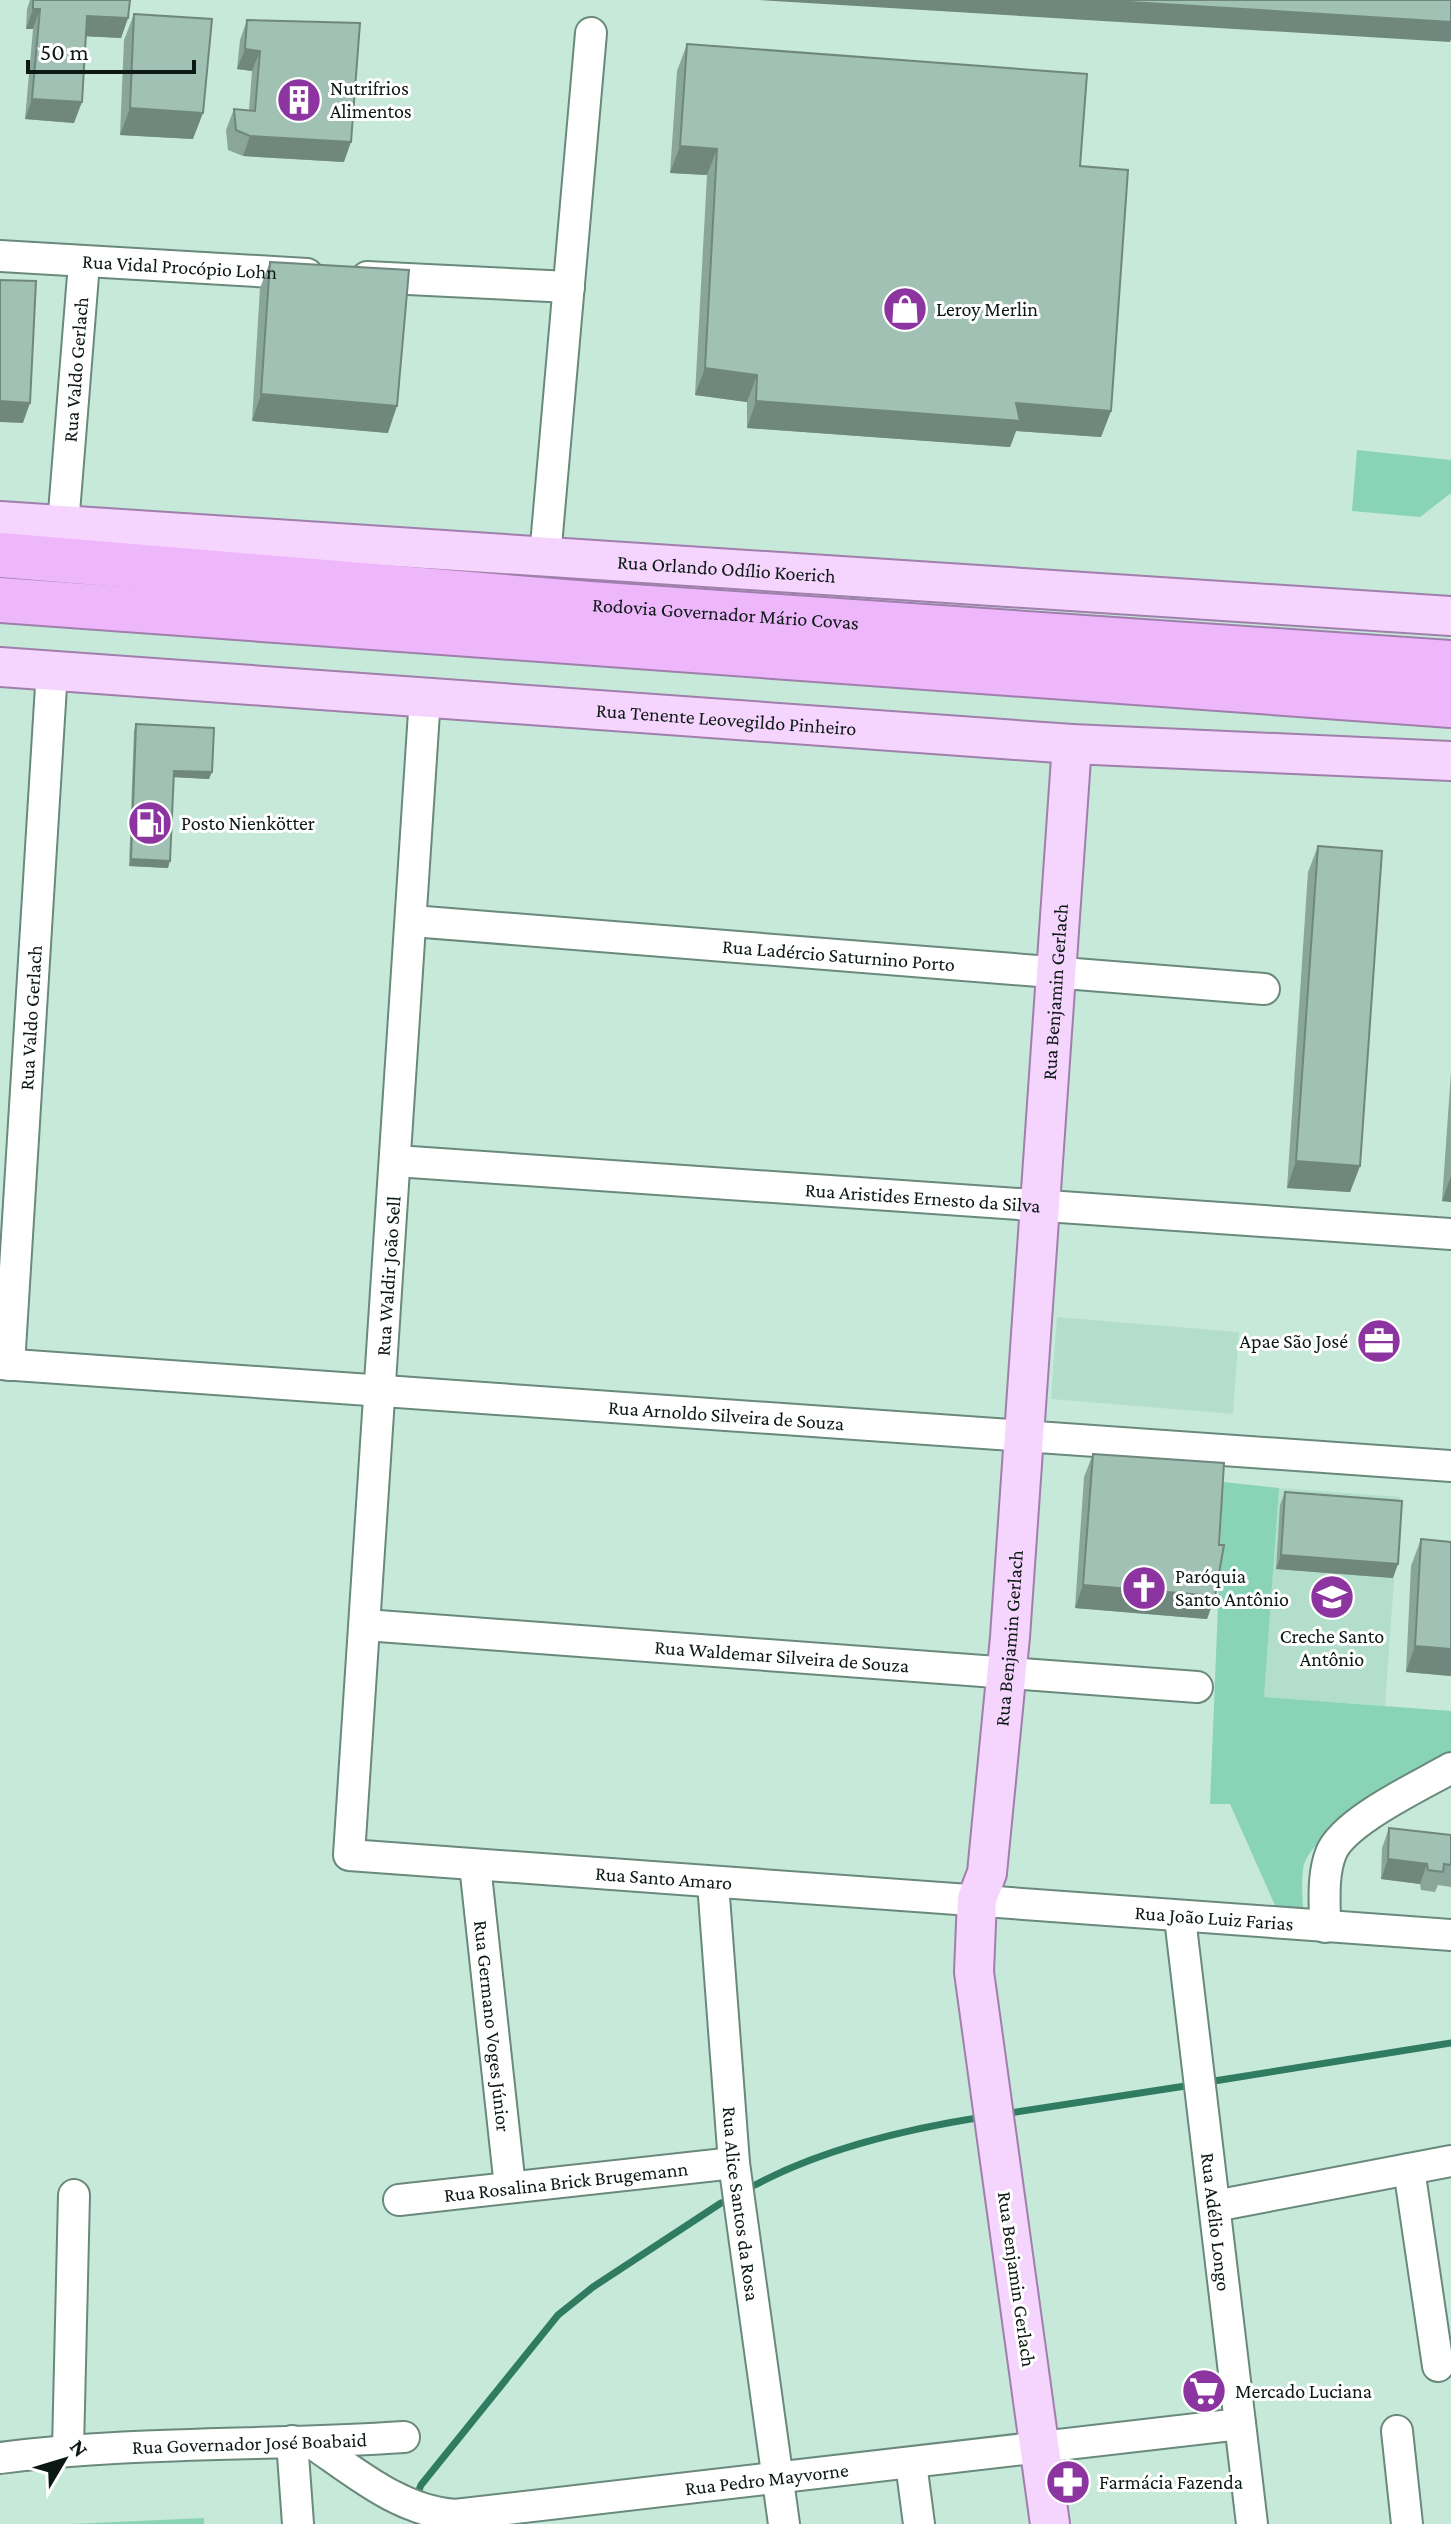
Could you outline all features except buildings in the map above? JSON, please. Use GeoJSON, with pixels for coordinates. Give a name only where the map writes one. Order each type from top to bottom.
{"type":"FeatureCollection","features":[{"type":"Feature","properties":{"kind":"highway"},"geometry":{"type":"LineString","coordinates":[[0,531],[196,569]]}},
{"type":"Feature","properties":{"kind":"highway","name":"Rodovia Governador Mário Covas"},"geometry":{"type":"LineString","coordinates":[[0,555],[589,604],[1451,663]]}},
{"type":"Feature","properties":{"kind":"highway","name":"Rodovia Governador Mário Covas"},"geometry":{"type":"LineString","coordinates":[[0,600],[1451,705]]}},
{"type":"Feature","properties":{"kind":"highway"},"geometry":{"type":"LineString","coordinates":[[0,626],[99,607]]}},
{"type":"Feature","properties":{"kind":"main road","name":"Rua Orlando Odílio Koerich"},"geometry":{"type":"LineString","coordinates":[[0,521],[1451,616]]}},
{"type":"Feature","properties":{"kind":"main road","name":"Rua Tenente Leovegildo Pinheiro"},"geometry":{"type":"LineString","coordinates":[[0,667],[1072,744],[1451,761]]}},
{"type":"Feature","properties":{"kind":"main road","name":"Rua Benjamin Gerlach"},"geometry":{"type":"LineString","coordinates":[[1050,2524],[1042,2447],[989,2097],[981,2005],[974,1972],[977,1899],[987,1873],[1007,1671],[1072,744]]}},
{"type":"Feature","properties":{"kind":"street"},"geometry":{"type":"LineString","coordinates":[[545,557],[591,33]]}},
{"type":"Feature","properties":{"kind":"street","name":"Rua Vidal Procópio Lohn"},"geometry":{"type":"LineString","coordinates":[[0,256],[84,263],[569,287]]}},
{"type":"Feature","properties":{"kind":"street","name":"Rua Valdo Gerlach"},"geometry":{"type":"LineString","coordinates":[[63,525],[84,263]]}},
{"type":"Feature","properties":{"kind":"street","name":"Rua Valdo Gerlach"},"geometry":{"type":"LineString","coordinates":[[4,1365],[52,670]]}},
{"type":"Feature","properties":{"kind":"street","name":"Rua Waldir João Sell"},"geometry":{"type":"LineString","coordinates":[[349,1855],[425,697]]}},
{"type":"Feature","properties":{"kind":"street","name":"Rua Ladércio Saturnino Porto"},"geometry":{"type":"LineString","coordinates":[[412,921],[1264,989]]}},
{"type":"Feature","properties":{"kind":"street","name":"Rua Aristides Ernesto da Silva"},"geometry":{"type":"LineString","coordinates":[[396,1161],[1451,1234]]}},
{"type":"Feature","properties":{"kind":"street","name":"Rua Arnoldo Silveira de Souza"},"geometry":{"type":"LineString","coordinates":[[4,1365],[1451,1466]]}},
{"type":"Feature","properties":{"kind":"street","name":"Rua Waldemar Silveira de Souza"},"geometry":{"type":"LineString","coordinates":[[365,1625],[1197,1687]]}},
{"type":"Feature","properties":{"kind":"street"},"geometry":{"type":"LineString","coordinates":[[1325,1927],[1326,1871],[1332,1852],[1345,1832],[1451,1768]]}},
{"type":"Feature","properties":{"kind":"street","name":"Rua Santo Amaro"},"geometry":{"type":"LineString","coordinates":[[349,1855],[713,1883],[977,1899]]}},
{"type":"Feature","properties":{"kind":"street","name":"Rua Germano Voges Júnior"},"geometry":{"type":"LineString","coordinates":[[475,1865],[510,2187]]}},
{"type":"Feature","properties":{"kind":"street","name":"Rua Alice Santos da Rosa"},"geometry":{"type":"LineString","coordinates":[[713,1883],[734,2163],[784,2524]]}},
{"type":"Feature","properties":{"kind":"street","name":"Rua João Luiz Farias"},"geometry":{"type":"LineString","coordinates":[[977,1899],[1180,1918],[1451,1935]]}},
{"type":"Feature","properties":{"kind":"street","name":"Rua Adélio Longo"},"geometry":{"type":"LineString","coordinates":[[1180,1918],[1252,2524]]}},
{"type":"Feature","properties":{"kind":"street"},"geometry":{"type":"LineString","coordinates":[[1215,2206],[1451,2161]]}},
{"type":"Feature","properties":{"kind":"street","name":"Rua Rosalina Brick Brugemann"},"geometry":{"type":"LineString","coordinates":[[399,2200],[734,2163]]}},
{"type":"Feature","properties":{"kind":"street"},"geometry":{"type":"LineString","coordinates":[[1409,2169],[1438,2366]]}},
{"type":"Feature","properties":{"kind":"street"},"geometry":{"type":"LineString","coordinates":[[68,2449],[74,2195]]}},
{"type":"Feature","properties":{"kind":"street","name":"Rua Pedro Mayvorne"},"geometry":{"type":"LineString","coordinates":[[302,2442],[405,2503],[433,2514],[550,2515],[780,2478],[1240,2424]]}},
{"type":"Feature","properties":{"kind":"street"},"geometry":{"type":"LineString","coordinates":[[1397,2431],[1407,2524]]}},
{"type":"Feature","properties":{"kind":"street","name":"Rua Governador José Boabaid"},"geometry":{"type":"LineString","coordinates":[[0,2458],[68,2449],[404,2437]]}},
{"type":"Feature","properties":{"kind":"street"},"geometry":{"type":"LineString","coordinates":[[298,2524],[302,2442]]}},
{"type":"Feature","properties":{"kind":"street"},"geometry":{"type":"LineString","coordinates":[[911,2463],[919,2524]]}},
{"type":"Feature","properties":{"kind":"shaded area"},"geometry":{"type":"Polygon","coordinates":[[[1057,1317],[1239,1332],[1233,1414],[1051,1399],[1057,1317]]]}},
{"type":"Feature","properties":{"kind":"shaded area","name":"Creche Santo Antônio"},"geometry":{"type":"Polygon","coordinates":[[[1279,1488],[1400,1497],[1385,1706],[1264,1697],[1279,1488]]]}},
{"type":"Feature","properties":{"kind":"green space"},"geometry":{"type":"Polygon","coordinates":[[[1357,450],[1451,460],[1451,493],[1420,517],[1352,511],[1357,450]]]}},
{"type":"Feature","properties":{"kind":"green space"},"geometry":{"type":"Polygon","coordinates":[[[1223,1482],[1279,1488],[1264,1697],[1451,1711],[1451,1757],[1366,1805],[1324,1837],[1310,1853],[1303,1869],[1303,1913],[1278,1912],[1230,1804],[1210,1804],[1223,1482]]]}},
{"type":"Feature","properties":{"kind":"green space"},"geometry":{"type":"Polygon","coordinates":[[[204,2518],[204,2524],[71,2524],[204,2518]]]}},
{"type":"Feature","properties":{"kind":"waterway"},"geometry":{"type":"LineString","coordinates":[[1208,2082],[1451,2043]]}},
{"type":"Feature","properties":{"kind":"waterway"},"geometry":{"type":"LineString","coordinates":[[1003,2114],[1192,2085]]}},
{"type":"Feature","properties":{"kind":"waterway"},"geometry":{"type":"LineString","coordinates":[[755,2185],[837,2150],[925,2127],[983,2117]]}},
{"type":"Feature","properties":{"kind":"waterway"},"geometry":{"type":"LineString","coordinates":[[415,2500],[421,2485],[558,2315],[593,2287],[721,2203]]}},
{"type":"Feature","properties":{"kind":"place","name":"Nutrifrios Alimentos"},"geometry":{"type":"Point","coordinates":[299,100]}},
{"type":"Feature","properties":{"kind":"place","name":"Leroy Merlin"},"geometry":{"type":"Point","coordinates":[905,309]}},
{"type":"Feature","properties":{"kind":"place","name":"Posto Nienkötter"},"geometry":{"type":"Point","coordinates":[150,823]}},
{"type":"Feature","properties":{"kind":"place","name":"Apae São José"},"geometry":{"type":"Point","coordinates":[1379,1341]}},
{"type":"Feature","properties":{"kind":"place","name":"Paróquia Santo Antônio"},"geometry":{"type":"Point","coordinates":[1144,1588]}},
{"type":"Feature","properties":{"kind":"place","name":"Creche Santo Antônio"},"geometry":{"type":"Point","coordinates":[1332,1597]}},
{"type":"Feature","properties":{"kind":"place","name":"Mercado Luciana"},"geometry":{"type":"Point","coordinates":[1204,2391]}},
{"type":"Feature","properties":{"kind":"place","name":"Farmácia Fazenda"},"geometry":{"type":"Point","coordinates":[1068,2482]}}]}
